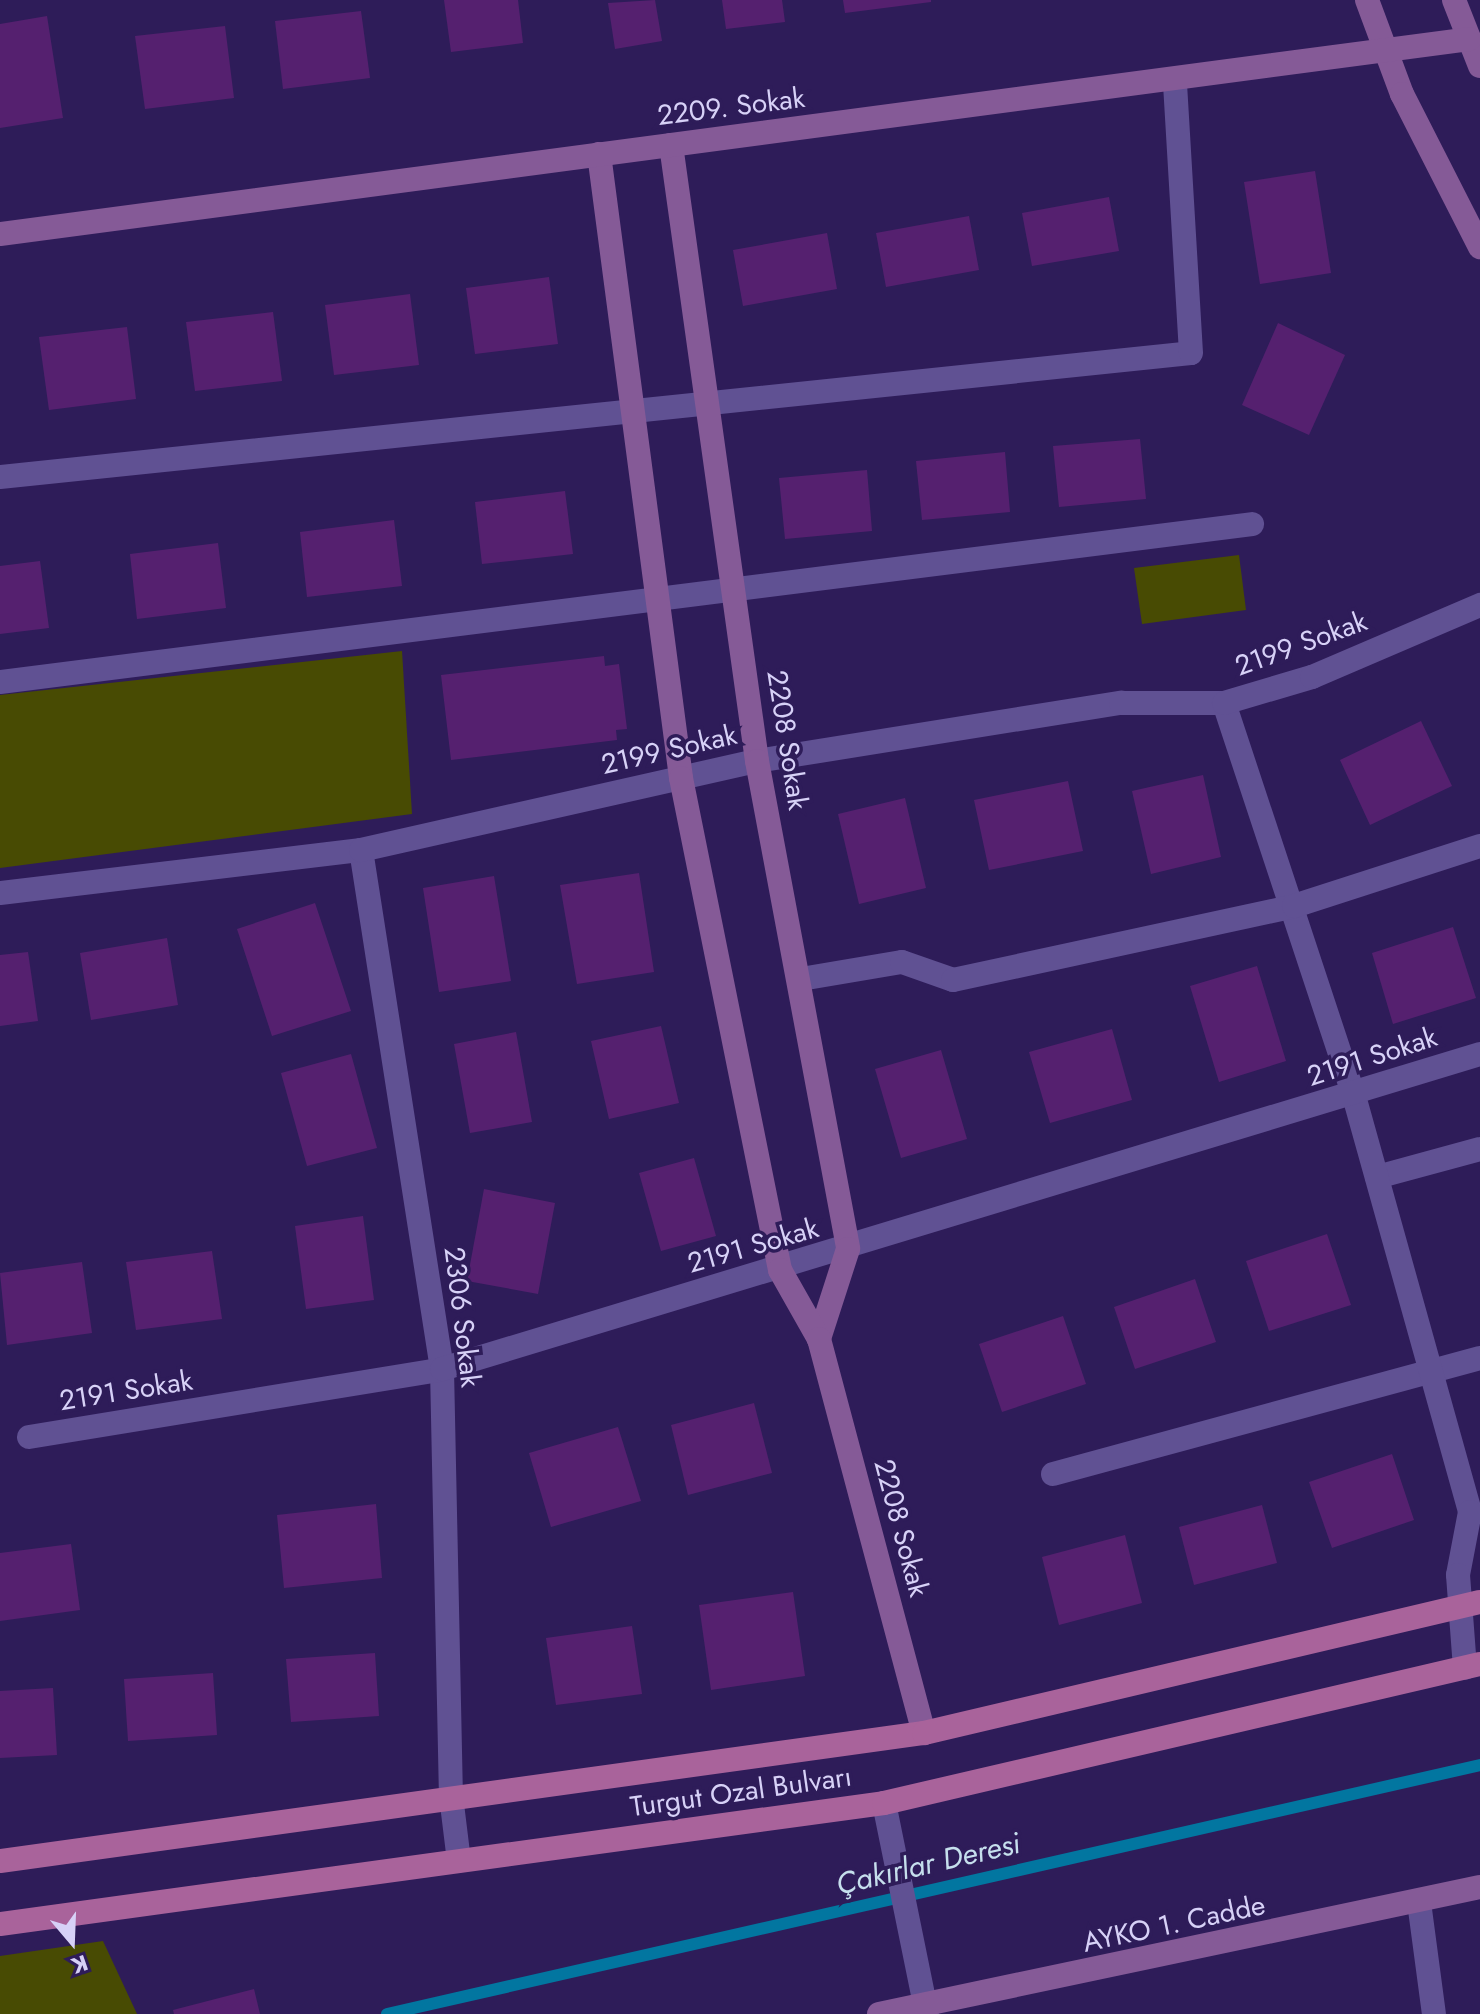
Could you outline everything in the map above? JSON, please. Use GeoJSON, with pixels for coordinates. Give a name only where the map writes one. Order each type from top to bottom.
{"type":"FeatureCollection","features":[{"type":"Feature","properties":{"kind":"main road","name":"Turgut Ozal Bulvarı"},"geometry":{"type":"LineString","coordinates":[[0,1861],[451,1796],[924,1733],[1469,1606]]}},
{"type":"Feature","properties":{"kind":"main road","name":"Turgut Ozal Bulvarı"},"geometry":{"type":"LineString","coordinates":[[0,1924],[884,1803],[1472,1666]]}},
{"type":"Feature","properties":{"kind":"street"},"geometry":{"type":"LineString","coordinates":[[1367,0],[1387,52],[1480,247]]}},
{"type":"Feature","properties":{"kind":"street"},"geometry":{"type":"LineString","coordinates":[[1454,0],[1480,66]]}},
{"type":"Feature","properties":{"kind":"street","name":"2209. Sokak"},"geometry":{"type":"LineString","coordinates":[[0,234],[1175,81],[1469,39]]}},
{"type":"Feature","properties":{"kind":"street"},"geometry":{"type":"LineString","coordinates":[[0,477],[708,408],[1191,353],[1175,81]]}},
{"type":"Feature","properties":{"kind":"street","name":"2208 Sokak"},"geometry":{"type":"LineString","coordinates":[[671,145],[757,761],[801,979],[848,1249],[819,1339]]}},
{"type":"Feature","properties":{"kind":"street","name":"2208 Sokak"},"geometry":{"type":"LineString","coordinates":[[599,154],[681,778],[780,1270],[819,1339],[924,1733]]}},
{"type":"Feature","properties":{"kind":"street"},"geometry":{"type":"LineString","coordinates":[[0,682],[734,593],[1252,524]]}},
{"type":"Feature","properties":{"kind":"street","name":"2199 Sokak"},"geometry":{"type":"LineString","coordinates":[[0,893],[361,850],[757,761],[1121,703],[1224,703],[1312,677],[1480,605]]}},
{"type":"Feature","properties":{"kind":"street"},"geometry":{"type":"LineString","coordinates":[[1224,703],[1294,906],[1354,1096],[1429,1371],[1475,1518],[1469,1606],[1472,1666]]}},
{"type":"Feature","properties":{"kind":"street"},"geometry":{"type":"LineString","coordinates":[[801,979],[902,962],[953,980],[1294,906],[1480,846]]}},
{"type":"Feature","properties":{"kind":"street","name":"2306 Sokak"},"geometry":{"type":"LineString","coordinates":[[361,850],[442,1369],[451,1796],[459,1861]]}},
{"type":"Feature","properties":{"kind":"street","name":"2191 Sokak"},"geometry":{"type":"LineString","coordinates":[[29,1437],[442,1369],[1354,1096],[1480,1054]]}},
{"type":"Feature","properties":{"kind":"street"},"geometry":{"type":"LineString","coordinates":[[1377,1177],[1480,1149]]}},
{"type":"Feature","properties":{"kind":"street"},"geometry":{"type":"LineString","coordinates":[[1053,1474],[1480,1358]]}},
{"type":"Feature","properties":{"kind":"street"},"geometry":{"type":"LineString","coordinates":[[884,1803],[926,2010]]}},
{"type":"Feature","properties":{"kind":"street","name":"AYKO 1. Cadde"},"geometry":{"type":"LineString","coordinates":[[879,2014],[926,2010],[1480,1887]]}},
{"type":"Feature","properties":{"kind":"street"},"geometry":{"type":"LineString","coordinates":[[1419,1902],[1434,2014]]}},
{"type":"Feature","properties":{"kind":"shaded area"},"geometry":{"type":"Polygon","coordinates":[[[1239,555],[1246,610],[1142,624],[1134,568],[1239,555]]]}},
{"type":"Feature","properties":{"kind":"shaded area"},"geometry":{"type":"Polygon","coordinates":[[[402,651],[412,814],[0,868],[0,695],[402,651]]]}},
{"type":"Feature","properties":{"kind":"shaded area"},"geometry":{"type":"Polygon","coordinates":[[[103,1941],[137,2014],[0,2014],[0,1956],[103,1941]]]}},
{"type":"Feature","properties":{"kind":"building"},"geometry":{"type":"Polygon","coordinates":[[[444,0],[518,0],[523,43],[451,52],[444,0]]]}},
{"type":"Feature","properties":{"kind":"building"},"geometry":{"type":"Polygon","coordinates":[[[655,0],[662,41],[615,49],[608,3],[655,0]]]}},
{"type":"Feature","properties":{"kind":"building"},"geometry":{"type":"Polygon","coordinates":[[[722,0],[782,0],[785,22],[726,29],[722,0]]]}},
{"type":"Feature","properties":{"kind":"building"},"geometry":{"type":"Polygon","coordinates":[[[843,0],[931,0],[931,2],[845,13],[843,0]]]}},
{"type":"Feature","properties":{"kind":"building"},"geometry":{"type":"Polygon","coordinates":[[[361,11],[370,78],[283,89],[275,21],[361,11]]]}},
{"type":"Feature","properties":{"kind":"building"},"geometry":{"type":"Polygon","coordinates":[[[47,16],[63,118],[0,128],[0,24],[47,16]]]}},
{"type":"Feature","properties":{"kind":"building"},"geometry":{"type":"Polygon","coordinates":[[[225,26],[234,98],[145,109],[135,36],[225,26]]]}},
{"type":"Feature","properties":{"kind":"building"},"geometry":{"type":"Polygon","coordinates":[[[1315,171],[1331,273],[1260,284],[1244,182],[1315,171]]]}},
{"type":"Feature","properties":{"kind":"building"},"geometry":{"type":"Polygon","coordinates":[[[1109,197],[1119,251],[1032,266],[1022,213],[1109,197]]]}},
{"type":"Feature","properties":{"kind":"building"},"geometry":{"type":"Polygon","coordinates":[[[969,216],[979,270],[886,287],[876,233],[969,216]]]}},
{"type":"Feature","properties":{"kind":"building"},"geometry":{"type":"Polygon","coordinates":[[[827,233],[837,289],[743,306],[733,250],[827,233]]]}},
{"type":"Feature","properties":{"kind":"building"},"geometry":{"type":"Polygon","coordinates":[[[549,277],[558,344],[475,354],[466,288],[549,277]]]}},
{"type":"Feature","properties":{"kind":"building"},"geometry":{"type":"Polygon","coordinates":[[[410,294],[419,365],[334,375],[325,305],[410,294]]]}},
{"type":"Feature","properties":{"kind":"building"},"geometry":{"type":"Polygon","coordinates":[[[273,312],[282,381],[195,391],[186,322],[273,312]]]}},
{"type":"Feature","properties":{"kind":"building"},"geometry":{"type":"Polygon","coordinates":[[[1278,323],[1345,355],[1309,435],[1242,405],[1278,323]]]}},
{"type":"Feature","properties":{"kind":"building"},"geometry":{"type":"Polygon","coordinates":[[[127,327],[136,399],[49,410],[39,337],[127,327]]]}},
{"type":"Feature","properties":{"kind":"building"},"geometry":{"type":"Polygon","coordinates":[[[1140,439],[1146,499],[1059,507],[1053,446],[1140,439]]]}},
{"type":"Feature","properties":{"kind":"building"},"geometry":{"type":"Polygon","coordinates":[[[1005,452],[1010,512],[922,520],[916,461],[1005,452]]]}},
{"type":"Feature","properties":{"kind":"building"},"geometry":{"type":"Polygon","coordinates":[[[867,470],[872,531],[785,539],[779,478],[867,470]]]}},
{"type":"Feature","properties":{"kind":"building"},"geometry":{"type":"Polygon","coordinates":[[[565,491],[573,554],[482,564],[475,502],[565,491]]]}},
{"type":"Feature","properties":{"kind":"building"},"geometry":{"type":"Polygon","coordinates":[[[394,520],[402,586],[307,597],[300,532],[394,520]]]}},
{"type":"Feature","properties":{"kind":"building"},"geometry":{"type":"Polygon","coordinates":[[[218,543],[226,608],[137,619],[130,554],[218,543]]]}},
{"type":"Feature","properties":{"kind":"building"},"geometry":{"type":"Polygon","coordinates":[[[40,561],[49,628],[0,634],[0,566],[40,561]]]}},
{"type":"Feature","properties":{"kind":"building"},"geometry":{"type":"Polygon","coordinates":[[[604,656],[605,666],[619,664],[627,729],[616,730],[617,740],[451,760],[441,675],[604,656]]]}},
{"type":"Feature","properties":{"kind":"building"},"geometry":{"type":"Polygon","coordinates":[[[1421,721],[1452,786],[1370,825],[1340,760],[1421,721]]]}},
{"type":"Feature","properties":{"kind":"building"},"geometry":{"type":"Polygon","coordinates":[[[1203,775],[1221,857],[1151,874],[1132,791],[1203,775]]]}},
{"type":"Feature","properties":{"kind":"building"},"geometry":{"type":"Polygon","coordinates":[[[1068,781],[1083,851],[989,870],[974,800],[1068,781]]]}},
{"type":"Feature","properties":{"kind":"building"},"geometry":{"type":"Polygon","coordinates":[[[905,798],[926,888],[859,904],[838,814],[905,798]]]}},
{"type":"Feature","properties":{"kind":"building"},"geometry":{"type":"Polygon","coordinates":[[[639,873],[654,972],[577,984],[560,885],[639,873]]]}},
{"type":"Feature","properties":{"kind":"building"},"geometry":{"type":"Polygon","coordinates":[[[494,876],[511,981],[439,992],[423,888],[494,876]]]}},
{"type":"Feature","properties":{"kind":"building"},"geometry":{"type":"Polygon","coordinates":[[[315,903],[351,1011],[272,1036],[237,929],[315,903]]]}},
{"type":"Feature","properties":{"kind":"building"},"geometry":{"type":"Polygon","coordinates":[[[1453,927],[1476,998],[1393,1024],[1372,953],[1453,927]]]}},
{"type":"Feature","properties":{"kind":"building"},"geometry":{"type":"Polygon","coordinates":[[[167,938],[178,1005],[91,1020],[80,953],[167,938]]]}},
{"type":"Feature","properties":{"kind":"building"},"geometry":{"type":"Polygon","coordinates":[[[28,952],[38,1021],[0,1026],[0,955],[28,952]]]}},
{"type":"Feature","properties":{"kind":"building"},"geometry":{"type":"Polygon","coordinates":[[[1257,966],[1286,1061],[1219,1082],[1190,986],[1257,966]]]}},
{"type":"Feature","properties":{"kind":"building"},"geometry":{"type":"Polygon","coordinates":[[[661,1026],[679,1103],[609,1119],[591,1041],[661,1026]]]}},
{"type":"Feature","properties":{"kind":"building"},"geometry":{"type":"Polygon","coordinates":[[[1112,1029],[1132,1100],[1050,1123],[1029,1052],[1112,1029]]]}},
{"type":"Feature","properties":{"kind":"building"},"geometry":{"type":"Polygon","coordinates":[[[516,1032],[532,1122],[470,1133],[454,1044],[516,1032]]]}},
{"type":"Feature","properties":{"kind":"building"},"geometry":{"type":"Polygon","coordinates":[[[941,1050],[967,1139],[901,1158],[875,1069],[941,1050]]]}},
{"type":"Feature","properties":{"kind":"building"},"geometry":{"type":"Polygon","coordinates":[[[351,1054],[377,1148],[307,1166],[281,1073],[351,1054]]]}},
{"type":"Feature","properties":{"kind":"building"},"geometry":{"type":"Polygon","coordinates":[[[694,1158],[716,1236],[661,1251],[639,1173],[694,1158]]]}},
{"type":"Feature","properties":{"kind":"building"},"geometry":{"type":"Polygon","coordinates":[[[484,1189],[555,1203],[538,1294],[467,1281],[484,1189]]]}},
{"type":"Feature","properties":{"kind":"building"},"geometry":{"type":"Polygon","coordinates":[[[363,1216],[374,1300],[306,1309],[295,1226],[363,1216]]]}},
{"type":"Feature","properties":{"kind":"building"},"geometry":{"type":"Polygon","coordinates":[[[1327,1234],[1351,1305],[1269,1331],[1246,1261],[1327,1234]]]}},
{"type":"Feature","properties":{"kind":"building"},"geometry":{"type":"Polygon","coordinates":[[[212,1251],[222,1319],[136,1330],[126,1262],[212,1251]]]}},
{"type":"Feature","properties":{"kind":"building"},"geometry":{"type":"Polygon","coordinates":[[[82,1262],[92,1333],[7,1345],[0,1273],[82,1262]]]}},
{"type":"Feature","properties":{"kind":"building"},"geometry":{"type":"Polygon","coordinates":[[[1195,1279],[1216,1342],[1135,1369],[1114,1307],[1195,1279]]]}},
{"type":"Feature","properties":{"kind":"building"},"geometry":{"type":"Polygon","coordinates":[[[1063,1316],[1086,1384],[1002,1412],[979,1344],[1063,1316]]]}},
{"type":"Feature","properties":{"kind":"building"},"geometry":{"type":"Polygon","coordinates":[[[754,1403],[772,1473],[688,1495],[671,1425],[754,1403]]]}},
{"type":"Feature","properties":{"kind":"building"},"geometry":{"type":"Polygon","coordinates":[[[618,1427],[641,1501],[551,1527],[529,1453],[618,1427]]]}},
{"type":"Feature","properties":{"kind":"building"},"geometry":{"type":"Polygon","coordinates":[[[1392,1454],[1414,1520],[1332,1548],[1309,1482],[1392,1454]]]}},
{"type":"Feature","properties":{"kind":"building"},"geometry":{"type":"Polygon","coordinates":[[[376,1504],[382,1578],[284,1588],[277,1515],[376,1504]]]}},
{"type":"Feature","properties":{"kind":"building"},"geometry":{"type":"Polygon","coordinates":[[[1262,1505],[1277,1563],[1194,1585],[1179,1527],[1262,1505]]]}},
{"type":"Feature","properties":{"kind":"building"},"geometry":{"type":"Polygon","coordinates":[[[1125,1535],[1142,1603],[1059,1625],[1042,1557],[1125,1535]]]}},
{"type":"Feature","properties":{"kind":"building"},"geometry":{"type":"Polygon","coordinates":[[[71,1544],[80,1610],[0,1621],[0,1553],[71,1544]]]}},
{"type":"Feature","properties":{"kind":"building"},"geometry":{"type":"Polygon","coordinates":[[[793,1592],[805,1676],[711,1690],[699,1605],[793,1592]]]}},
{"type":"Feature","properties":{"kind":"building"},"geometry":{"type":"Polygon","coordinates":[[[632,1626],[642,1694],[556,1705],[546,1638],[632,1626]]]}},
{"type":"Feature","properties":{"kind":"building"},"geometry":{"type":"Polygon","coordinates":[[[375,1653],[379,1716],[291,1722],[286,1659],[375,1653]]]}},
{"type":"Feature","properties":{"kind":"building"},"geometry":{"type":"Polygon","coordinates":[[[213,1673],[217,1735],[128,1741],[124,1679],[213,1673]]]}},
{"type":"Feature","properties":{"kind":"building"},"geometry":{"type":"Polygon","coordinates":[[[53,1688],[57,1755],[0,1758],[0,1691],[53,1688]]]}},
{"type":"Feature","properties":{"kind":"building"},"geometry":{"type":"Polygon","coordinates":[[[254,1989],[260,2014],[174,2014],[173,2010],[254,1989]]]}},
{"type":"Feature","properties":{"kind":"waterway","name":"Çakırlar Deresi"},"geometry":{"type":"LineString","coordinates":[[387,2014],[1480,1765]]}}]}
